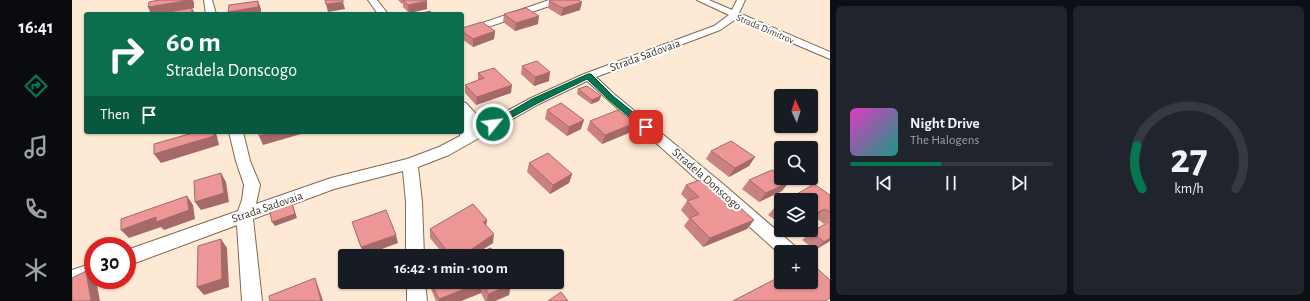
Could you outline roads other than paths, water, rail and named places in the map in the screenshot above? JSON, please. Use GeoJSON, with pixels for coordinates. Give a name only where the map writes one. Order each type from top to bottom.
{"type":"FeatureCollection","features":[{"type":"Feature","properties":{"kind":"street"},"geometry":{"type":"LineString","coordinates":[[208,0],[211,12]]}},
{"type":"Feature","properties":{"kind":"street"},"geometry":{"type":"LineString","coordinates":[[372,0],[381,12]]}},
{"type":"Feature","properties":{"kind":"street","name":"Strada Dimitrov"},"geometry":{"type":"LineString","coordinates":[[701,0],[734,16],[830,56]]}},
{"type":"Feature","properties":{"kind":"street"},"geometry":{"type":"LineString","coordinates":[[734,16],[741,0]]}},
{"type":"Feature","properties":{"kind":"street"},"geometry":{"type":"LineString","coordinates":[[464,32],[555,1]]}},
{"type":"Feature","properties":{"kind":"street","name":"Strada Sadovaia"},"geometry":{"type":"LineString","coordinates":[[136,255],[244,214],[331,184],[410,164],[444,151],[535,101],[588,76],[717,28],[729,22],[734,16]]}},
{"type":"Feature","properties":{"kind":"street","name":"Stradela Donscogo"},"geometry":{"type":"LineString","coordinates":[[588,76],[610,97],[718,188],[782,245]]}},
{"type":"Feature","properties":{"kind":"street"},"geometry":{"type":"LineString","coordinates":[[464,109],[468,114],[466,139]]}},
{"type":"Feature","properties":{"kind":"street"},"geometry":{"type":"LineString","coordinates":[[236,134],[243,161],[252,185],[250,200],[244,214],[252,301]]}},
{"type":"Feature","properties":{"kind":"street"},"geometry":{"type":"LineString","coordinates":[[410,164],[414,202],[415,249]]}},
{"type":"Feature","properties":{"kind":"street"},"geometry":{"type":"LineString","coordinates":[[72,278],[84,274]]}},
{"type":"Feature","properties":{"kind":"street"},"geometry":{"type":"LineString","coordinates":[[416,289],[417,301]]}}]}
